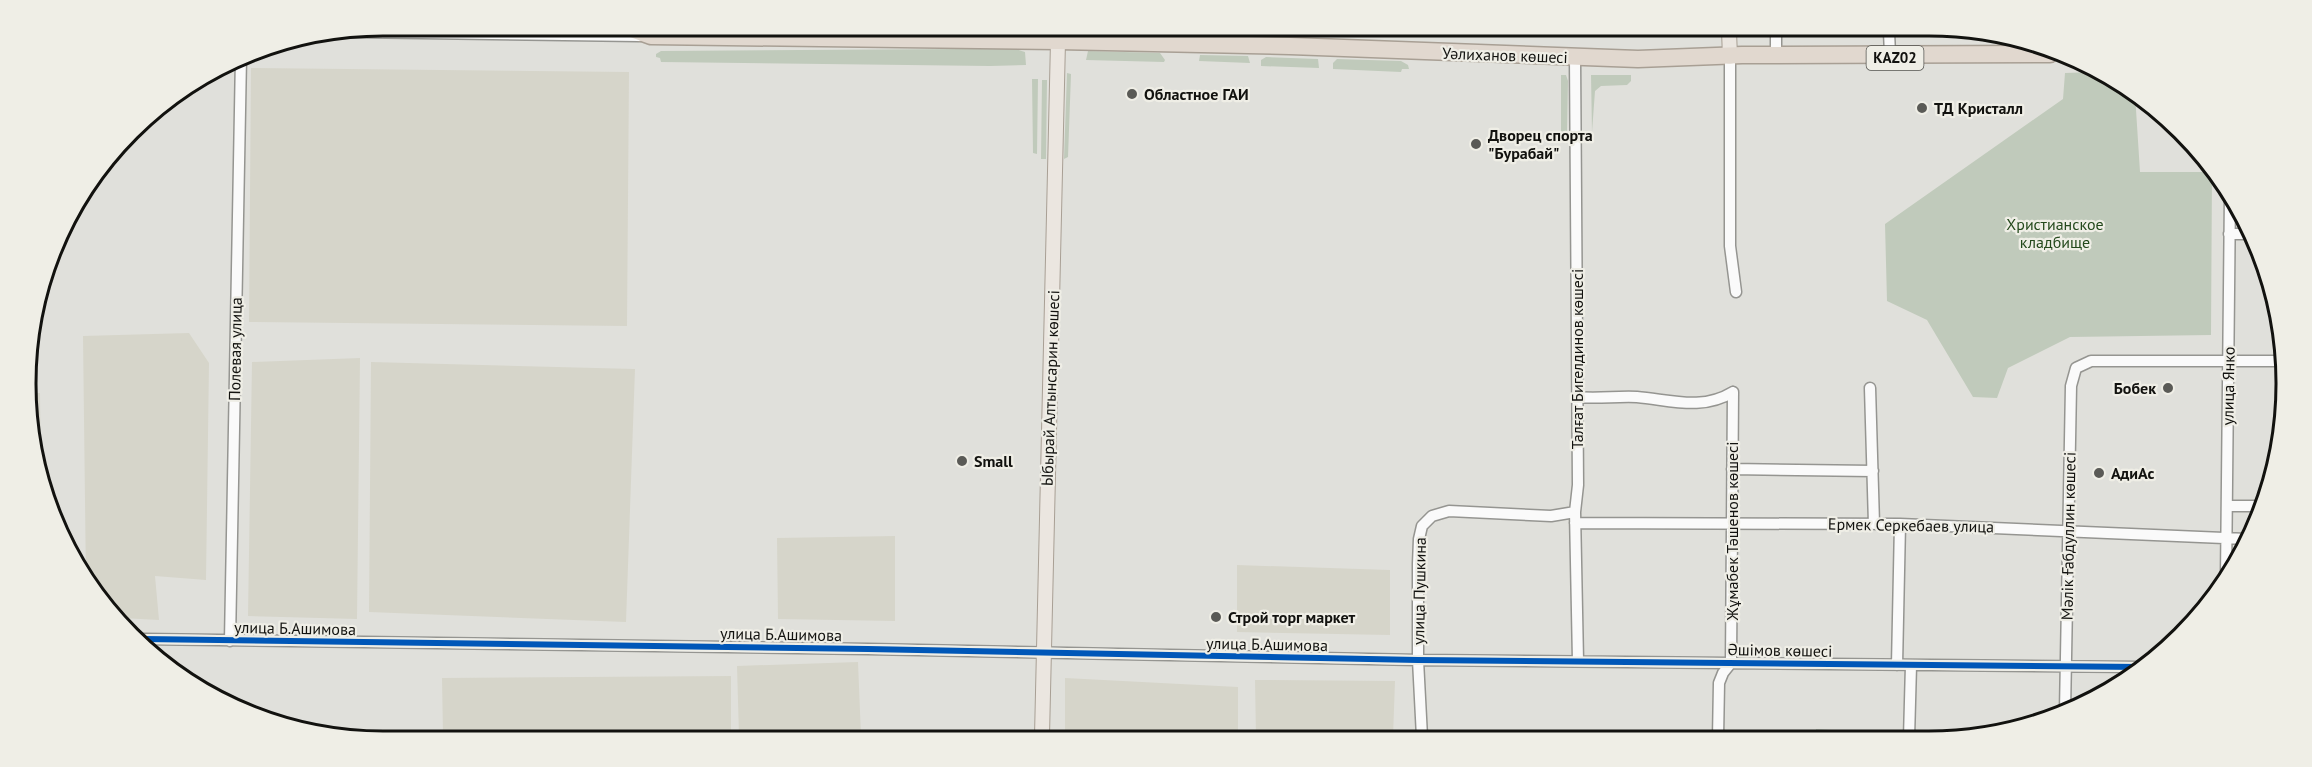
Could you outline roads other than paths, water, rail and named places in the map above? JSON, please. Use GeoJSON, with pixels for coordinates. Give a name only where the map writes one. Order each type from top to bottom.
{"type":"FeatureCollection","features":[{"type":"Feature","properties":{"kind":"highway","name":"Уәлиханов көшесі"},"geometry":{"type":"LineString","coordinates":[[1096,36],[1575,58],[1638,59],[1730,50],[1776,55],[1890,54]]}},
{"type":"Feature","properties":{"kind":"highway","name":"KАZ02"},"geometry":{"type":"LineString","coordinates":[[1730,50],[1741,59],[2051,58]]}},
{"type":"Feature","properties":{"kind":"highway","name":"KАZ02"},"geometry":{"type":"LineString","coordinates":[[1890,54],[2040,54]]}},
{"type":"Feature","properties":{"kind":"main road","name":"Ыбырай Алтынсарин көшесі"},"geometry":{"type":"LineString","coordinates":[[1042,731],[1057,36]]}},
{"type":"Feature","properties":{"kind":"street"},"geometry":{"type":"LineString","coordinates":[[1776,36],[1776,55]]}},
{"type":"Feature","properties":{"kind":"street"},"geometry":{"type":"LineString","coordinates":[[1889,36],[1890,54]]}},
{"type":"Feature","properties":{"kind":"street"},"geometry":{"type":"LineString","coordinates":[[1730,50],[1730,246],[1737,292]]}},
{"type":"Feature","properties":{"kind":"street","name":"Талғат Бигелдинов көшесі"},"geometry":{"type":"LineString","coordinates":[[1575,58],[1578,485],[1575,524],[1578,660]]}},
{"type":"Feature","properties":{"kind":"street","name":"Полевая улица"},"geometry":{"type":"LineString","coordinates":[[230,641],[241,67]]}},
{"type":"Feature","properties":{"kind":"street","name":"улица Янко"},"geometry":{"type":"LineString","coordinates":[[2226,562],[2230,211]]}},
{"type":"Feature","properties":{"kind":"street"},"geometry":{"type":"LineString","coordinates":[[2229,234],[2242,234]]}},
{"type":"Feature","properties":{"kind":"street"},"geometry":{"type":"LineString","coordinates":[[2228,360],[2275,361]]}},
{"type":"Feature","properties":{"kind":"street","name":"Мәлік Ғабдуллин көшесі"},"geometry":{"type":"LineString","coordinates":[[2065,703],[2073,373],[2081,365],[2091,361],[2228,360]]}},
{"type":"Feature","properties":{"kind":"street"},"geometry":{"type":"LineString","coordinates":[[1870,388],[1874,524]]}},
{"type":"Feature","properties":{"kind":"street","name":"Жұмабек Тәшенов көшесі"},"geometry":{"type":"LineString","coordinates":[[1577,397],[1636,397],[1698,404],[1716,401],[1733,392],[1731,663],[1723,673],[1719,684],[1718,731]]}},
{"type":"Feature","properties":{"kind":"street"},"geometry":{"type":"LineString","coordinates":[[1732,469],[1873,471]]}},
{"type":"Feature","properties":{"kind":"street"},"geometry":{"type":"LineString","coordinates":[[2227,507],[2254,506]]}},
{"type":"Feature","properties":{"kind":"street","name":"улица Пушкина"},"geometry":{"type":"LineString","coordinates":[[1422,731],[1418,660],[1419,538],[1422,526],[1438,513],[1449,511],[1551,516],[1575,512]]}},
{"type":"Feature","properties":{"kind":"street","name":"Ермек Серкебаев улица"},"geometry":{"type":"LineString","coordinates":[[1575,524],[1731,522],[1900,524],[2239,539]]}},
{"type":"Feature","properties":{"kind":"street"},"geometry":{"type":"LineString","coordinates":[[1897,665],[1900,524]]}},
{"type":"Feature","properties":{"kind":"street","name":"улица Б.Ашимова"},"geometry":{"type":"LineString","coordinates":[[148,639],[1418,660]]}},
{"type":"Feature","properties":{"kind":"street","name":"Әшімов көшесі"},"geometry":{"type":"LineString","coordinates":[[1418,660],[2128,668]]}},
{"type":"Feature","properties":{"kind":"street"},"geometry":{"type":"LineString","coordinates":[[1909,731],[1911,665]]}},
{"type":"Feature","properties":{"kind":"place","name":"Областное ГАИ"},"geometry":{"type":"Point","coordinates":[1132,94]}},
{"type":"Feature","properties":{"kind":"place","name":"ТД Кристалл"},"geometry":{"type":"Point","coordinates":[1922,108]}},
{"type":"Feature","properties":{"kind":"place","name":"Дворец спорта \"Бурабай\""},"geometry":{"type":"Point","coordinates":[1476,144]}},
{"type":"Feature","properties":{"kind":"place","name":"Бобек"},"geometry":{"type":"Point","coordinates":[2168,388]}},
{"type":"Feature","properties":{"kind":"place","name":"Small"},"geometry":{"type":"Point","coordinates":[962,461]}},
{"type":"Feature","properties":{"kind":"place","name":"АдиАс"},"geometry":{"type":"Point","coordinates":[2099,473]}},
{"type":"Feature","properties":{"kind":"place","name":"Строй торг маркет"},"geometry":{"type":"Point","coordinates":[1216,617]}},
{"type":"Feature","properties":{"kind":"park label","name":"Христианское кладбище"},"geometry":{"type":"Point","coordinates":[2055,233]}}]}
